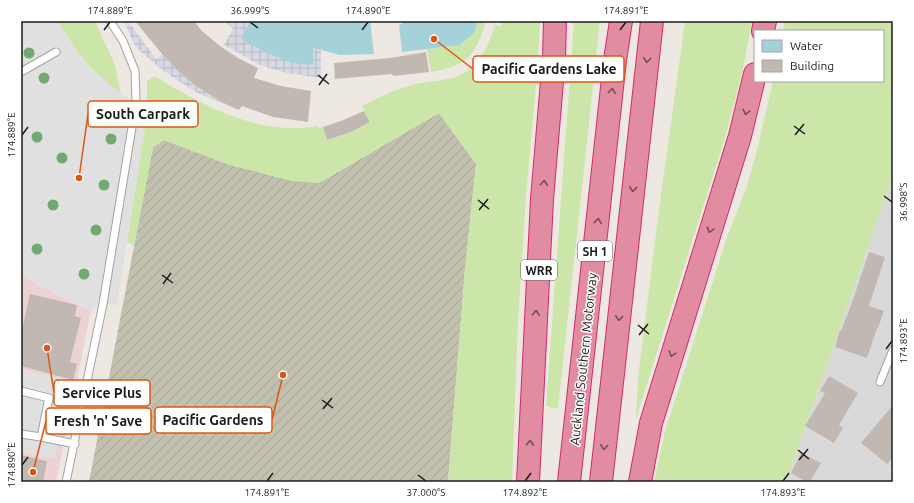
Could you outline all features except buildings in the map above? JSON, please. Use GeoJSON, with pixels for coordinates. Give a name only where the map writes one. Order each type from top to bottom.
{"type":"FeatureCollection","features":[{"type":"Feature","properties":{"kind":"highway"},"geometry":{"type":"LineString","coordinates":[[554,21],[554,58]]}},
{"type":"Feature","properties":{"kind":"highway","name":"WRR"},"geometry":{"type":"LineString","coordinates":[[528,482],[542,199],[554,58],[559,21]]}},
{"type":"Feature","properties":{"kind":"highway","name":"Auckland Southern Motorway"},"geometry":{"type":"LineString","coordinates":[[570,482],[621,21]]}},
{"type":"Feature","properties":{"kind":"highway","name":"SH 1"},"geometry":{"type":"LineString","coordinates":[[601,482],[652,21]]}},
{"type":"Feature","properties":{"kind":"highway"},"geometry":{"type":"LineString","coordinates":[[640,482],[651,423],[740,136],[754,78]]}},
{"type":"Feature","properties":{"kind":"lane"},"geometry":{"type":"LineString","coordinates":[[66,482],[103,304],[136,103],[135,71],[123,41],[110,21]]}},
{"type":"Feature","properties":{"kind":"lane"},"geometry":{"type":"LineString","coordinates":[[21,72],[56,52]]}},
{"type":"Feature","properties":{"kind":"lane"},"geometry":{"type":"LineString","coordinates":[[880,382],[893,350]]}},
{"type":"Feature","properties":{"kind":"lane"},"geometry":{"type":"LineString","coordinates":[[21,391],[48,398],[41,437]]}},
{"type":"Feature","properties":{"kind":"lane"},"geometry":{"type":"LineString","coordinates":[[21,434],[75,444]]}},
{"type":"Feature","properties":{"kind":"shaded area"},"geometry":{"type":"Polygon","coordinates":[[[21,21],[57,21],[83,60],[113,88],[136,103],[147,114],[117,305],[103,304],[91,310],[84,308],[40,286],[21,274],[21,21]]]}},
{"type":"Feature","properties":{"kind":"shaded area"},"geometry":{"type":"Polygon","coordinates":[[[124,21],[128,21],[156,59],[162,54],[179,72],[199,88],[239,110],[200,94],[160,68],[134,44],[124,21]]]}},
{"type":"Feature","properties":{"kind":"shaded area"},"geometry":{"type":"Polygon","coordinates":[[[224,21],[250,21],[313,64],[313,48],[321,51],[321,78],[287,73],[262,66],[224,45],[233,29],[224,21]]]}},
{"type":"Feature","properties":{"kind":"shaded area"},"geometry":{"type":"Polygon","coordinates":[[[439,113],[476,164],[465,269],[448,482],[89,482],[153,147],[164,140],[230,165],[319,183],[439,113]]]}},
{"type":"Feature","properties":{"kind":"shaded area"},"geometry":{"type":"Polygon","coordinates":[[[892,179],[893,465],[889,470],[893,473],[893,482],[786,482],[892,179]]]}},
{"type":"Feature","properties":{"kind":"shaded area"},"geometry":{"type":"Polygon","coordinates":[[[21,274],[40,286],[91,310],[56,482],[21,482],[21,274]]]}},
{"type":"Feature","properties":{"kind":"shaded area"},"geometry":{"type":"Polygon","coordinates":[[[21,369],[73,381],[54,459],[21,452],[21,369]]]}},
{"type":"Feature","properties":{"kind":"green space"},"geometry":{"type":"Polygon","coordinates":[[[57,21],[95,21],[115,65],[121,94],[101,78],[85,61],[57,21]]]}},
{"type":"Feature","properties":{"kind":"green space"},"geometry":{"type":"Polygon","coordinates":[[[478,21],[486,21],[474,51],[462,62],[454,66],[431,72],[427,49],[460,45],[474,33],[478,21]]]}},
{"type":"Feature","properties":{"kind":"green space"},"geometry":{"type":"Polygon","coordinates":[[[503,21],[540,21],[518,321],[512,482],[448,482],[465,269],[476,164],[439,113],[319,183],[291,181],[230,165],[164,140],[153,147],[134,246],[127,242],[147,114],[147,81],[152,77],[156,77],[213,108],[254,123],[274,127],[323,127],[327,140],[351,132],[370,122],[362,106],[375,99],[395,90],[421,83],[456,77],[464,73],[482,56],[495,25],[501,26],[503,21]]]}},
{"type":"Feature","properties":{"kind":"green space"},"geometry":{"type":"Polygon","coordinates":[[[574,21],[600,21],[558,409],[546,406],[574,21]]]}},
{"type":"Feature","properties":{"kind":"green space"},"geometry":{"type":"Polygon","coordinates":[[[685,21],[752,21],[742,74],[725,138],[636,419],[638,377],[685,21]]]}},
{"type":"Feature","properties":{"kind":"green space"},"geometry":{"type":"Polygon","coordinates":[[[785,21],[893,21],[893,176],[786,482],[654,482],[665,431],[727,237],[747,186],[773,82],[884,82],[884,30],[783,30],[785,21]]]}},
{"type":"Feature","properties":{"kind":"water"},"geometry":{"type":"Polygon","coordinates":[[[250,21],[370,21],[374,54],[340,55],[313,48],[313,65],[292,63],[267,53],[241,39],[250,21]]]}},
{"type":"Feature","properties":{"kind":"water"},"geometry":{"type":"Polygon","coordinates":[[[408,21],[478,21],[474,33],[460,45],[402,52],[399,25],[408,21]]]}},
{"type":"Feature","properties":{"kind":"place","name":"Pacific Gardens Lake"},"geometry":{"type":"Point","coordinates":[434,39]}},
{"type":"Feature","properties":{"kind":"place","name":"South Carpark"},"geometry":{"type":"Point","coordinates":[79,178]}},
{"type":"Feature","properties":{"kind":"place","name":"Service Plus"},"geometry":{"type":"Point","coordinates":[47,348]}},
{"type":"Feature","properties":{"kind":"place","name":"Pacific Gardens"},"geometry":{"type":"Point","coordinates":[283,375]}},
{"type":"Feature","properties":{"kind":"place","name":"Fresh 'n' Save"},"geometry":{"type":"Point","coordinates":[33,472]}}]}
